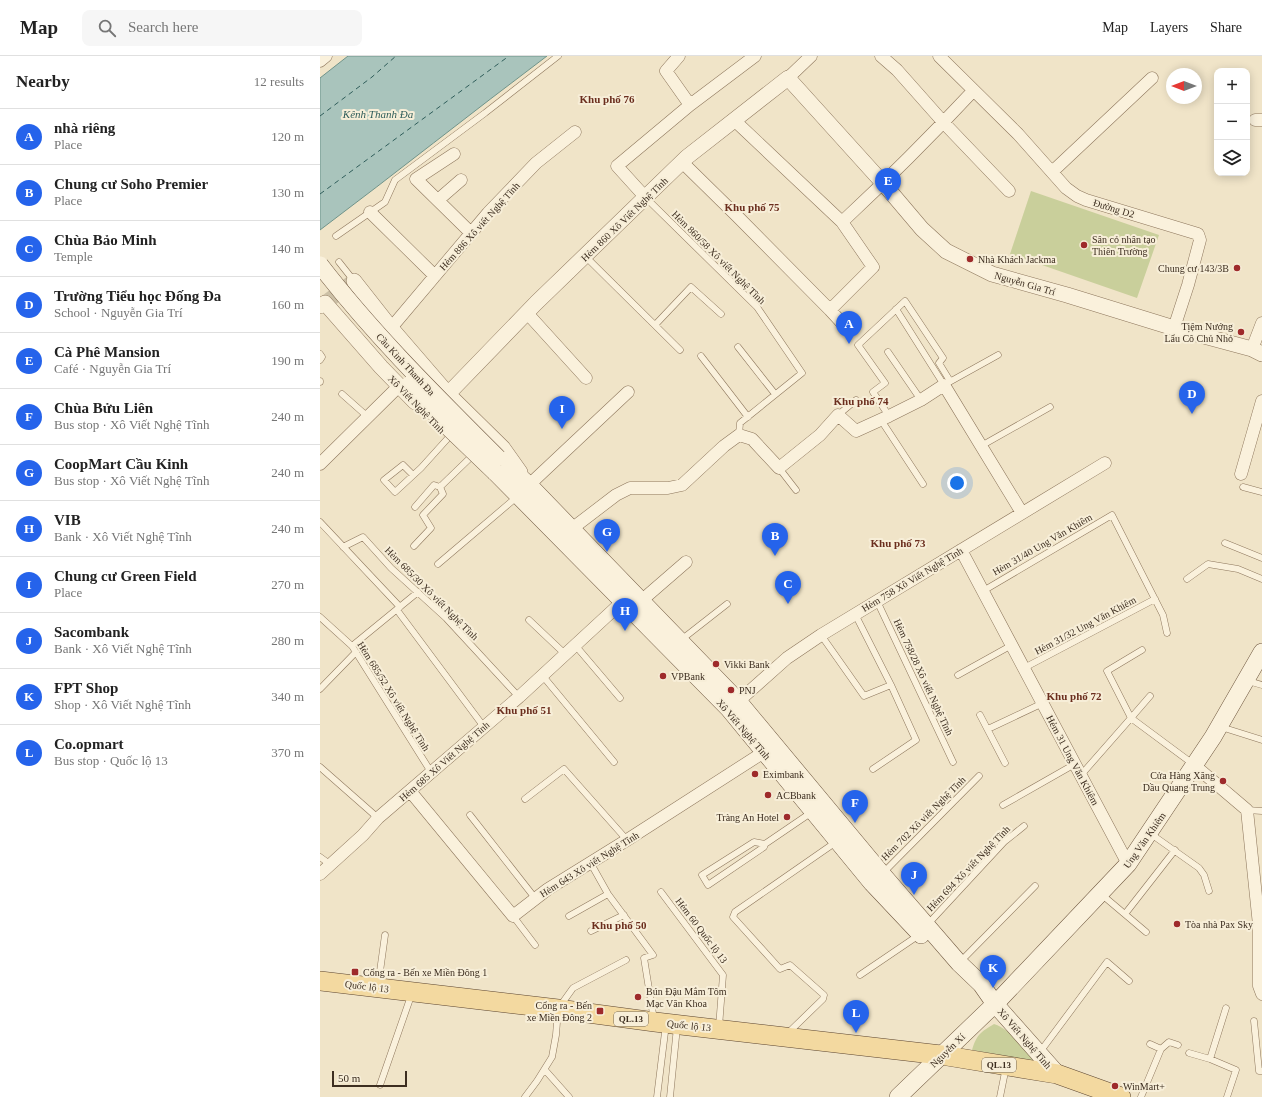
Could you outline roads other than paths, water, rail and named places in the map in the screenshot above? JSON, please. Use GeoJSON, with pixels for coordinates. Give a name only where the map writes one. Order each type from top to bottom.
{"type":"FeatureCollection","features":[{"type":"Feature","properties":{"kind":"main road","name":"Cầu Kinh Thanh Đa"},"geometry":{"type":"LineString","coordinates":[[320,265],[347,300],[497,465]]}},
{"type":"Feature","properties":{"kind":"main road","name":"Cầu Kinh Thanh Đa"},"geometry":{"type":"LineString","coordinates":[[320,283],[340,309],[435,413],[497,465]]}},
{"type":"Feature","properties":{"kind":"main road","name":"Xô Viết Nghệ Tĩnh"},"geometry":{"type":"LineString","coordinates":[[497,465],[566,534],[641,601],[680,641],[877,878],[924,930],[973,990],[996,1004]]}},
{"type":"Feature","properties":{"kind":"main road","name":"Xô Viết Nghệ Tĩnh"},"geometry":{"type":"LineString","coordinates":[[566,534],[622,602],[733,705],[764,752],[837,841],[877,878]]}},
{"type":"Feature","properties":{"kind":"main road","name":"Ung Văn Khiêm"},"geometry":{"type":"LineString","coordinates":[[996,1004],[1128,864],[1219,726],[1254,682],[1262,652]]}},
{"type":"Feature","properties":{"kind":"main road","name":"Xô Viết Nghệ Tĩnh"},"geometry":{"type":"LineString","coordinates":[[924,930],[981,984],[996,1004],[1057,1074],[1121,1097]]}},
{"type":"Feature","properties":{"kind":"main road","name":"Quốc lộ 13"},"geometry":{"type":"LineString","coordinates":[[320,981],[941,1055],[1057,1074]]}},
{"type":"Feature","properties":{"kind":"main road","name":"Nguyễn Xí"},"geometry":{"type":"LineString","coordinates":[[898,1097],[996,1004]]}},
{"type":"Feature","properties":{"kind":"street"},"geometry":{"type":"LineString","coordinates":[[320,60],[326,56]]}},
{"type":"Feature","properties":{"kind":"street"},"geometry":{"type":"LineString","coordinates":[[679,56],[666,71],[690,105],[755,56]]}},
{"type":"Feature","properties":{"kind":"street","name":"Hẻm 860 Xô Viết Nghệ Tĩnh"},"geometry":{"type":"LineString","coordinates":[[448,394],[527,313],[682,162],[788,78],[811,56]]}},
{"type":"Feature","properties":{"kind":"street"},"geometry":{"type":"LineString","coordinates":[[881,56],[897,70],[944,123],[1009,191]]}},
{"type":"Feature","properties":{"kind":"street","name":"Đường D2"},"geometry":{"type":"LineString","coordinates":[[939,56],[1018,134],[1066,188],[1077,196],[1198,234],[1200,240],[1188,285],[1174,328]]}},
{"type":"Feature","properties":{"kind":"street","name":"Nguyễn Gia Trí"},"geometry":{"type":"LineString","coordinates":[[788,78],[883,183],[922,229],[946,251],[992,274],[1068,295],[1257,352]]}},
{"type":"Feature","properties":{"kind":"street"},"geometry":{"type":"LineString","coordinates":[[1052,172],[1152,78]]}},
{"type":"Feature","properties":{"kind":"street"},"geometry":{"type":"LineString","coordinates":[[842,222],[944,123],[973,91]]}},
{"type":"Feature","properties":{"kind":"street","name":"Hẻm 860 Xô Viết Nghệ Tĩnh"},"geometry":{"type":"LineString","coordinates":[[646,198],[617,166],[690,105]]}},
{"type":"Feature","properties":{"kind":"street"},"geometry":{"type":"LineString","coordinates":[[734,120],[842,222],[874,267],[830,310]]}},
{"type":"Feature","properties":{"kind":"street","name":"Hẻm 886 Xô viết Nghệ Tĩnh"},"geometry":{"type":"LineString","coordinates":[[391,328],[488,213],[536,163],[575,132]]}},
{"type":"Feature","properties":{"kind":"street"},"geometry":{"type":"LineString","coordinates":[[454,154],[416,179],[471,233]]}},
{"type":"Feature","properties":{"kind":"street"},"geometry":{"type":"LineString","coordinates":[[682,162],[830,310],[842,324]]}},
{"type":"Feature","properties":{"kind":"street"},"geometry":{"type":"LineString","coordinates":[[438,200],[461,180]]}},
{"type":"Feature","properties":{"kind":"street"},"geometry":{"type":"LineString","coordinates":[[370,212],[434,276]]}},
{"type":"Feature","properties":{"kind":"street","name":"Xô Viết Nghệ Tĩnh"},"geometry":{"type":"LineString","coordinates":[[354,281],[391,328],[448,394],[503,448],[523,490]]}},
{"type":"Feature","properties":{"kind":"street","name":"Xô Viết Nghệ Tĩnh"},"geometry":{"type":"LineString","coordinates":[[322,305],[470,458],[523,490]]}},
{"type":"Feature","properties":{"kind":"street"},"geometry":{"type":"LineString","coordinates":[[527,313],[586,378]]}},
{"type":"Feature","properties":{"kind":"street"},"geometry":{"type":"LineString","coordinates":[[1257,352],[1262,323]]}},
{"type":"Feature","properties":{"kind":"street"},"geometry":{"type":"LineString","coordinates":[[566,534],[616,495],[630,488],[668,488],[682,485],[724,446],[739,435],[752,439],[779,468],[820,435],[838,415],[856,431],[921,400],[947,383],[981,446],[1022,513]]}},
{"type":"Feature","properties":{"kind":"street"},"geometry":{"type":"LineString","coordinates":[[320,464],[399,386]]}},
{"type":"Feature","properties":{"kind":"street"},"geometry":{"type":"LineString","coordinates":[[523,490],[628,392]]}},
{"type":"Feature","properties":{"kind":"street"},"geometry":{"type":"LineString","coordinates":[[1241,474],[1262,401]]}},
{"type":"Feature","properties":{"kind":"street","name":"Hẻm 758 Xô Viết Nghệ Tĩnh"},"geometry":{"type":"LineString","coordinates":[[733,705],[787,658],[821,635],[1105,463]]}},
{"type":"Feature","properties":{"kind":"street","name":"Hẻm 31 Ung Văn Khiêm"},"geometry":{"type":"LineString","coordinates":[[961,550],[1128,864]]}},
{"type":"Feature","properties":{"kind":"street"},"geometry":{"type":"LineString","coordinates":[[641,601],[686,562]]}},
{"type":"Feature","properties":{"kind":"street","name":"Hẻm 685 Xô Viết Nghệ Tĩnh"},"geometry":{"type":"LineString","coordinates":[[320,874],[363,835],[378,818],[519,697],[622,602]]}},
{"type":"Feature","properties":{"kind":"street","name":"Hẻm 643 Xô viết Nghệ Tĩnh"},"geometry":{"type":"LineString","coordinates":[[513,916],[548,888],[627,840],[764,752]]}},
{"type":"Feature","properties":{"kind":"street"},"geometry":{"type":"LineString","coordinates":[[1194,765],[1247,810],[1260,925],[1259,986],[1262,994]]}},
{"type":"Feature","properties":{"kind":"street"},"geometry":{"type":"LineString","coordinates":[[410,791],[513,916]]}},
{"type":"Feature","properties":{"kind":"lane"},"geometry":{"type":"LineString","coordinates":[[336,236],[385,202],[395,180],[558,56]]}},
{"type":"Feature","properties":{"kind":"lane","name":"Hẻm 860/58 Xô viết Nghệ Tĩnh"},"geometry":{"type":"LineString","coordinates":[[646,198],[757,307],[802,373],[775,394]]}},
{"type":"Feature","properties":{"kind":"lane"},"geometry":{"type":"LineString","coordinates":[[585,256],[680,350]]}},
{"type":"Feature","properties":{"kind":"lane"},"geometry":{"type":"LineString","coordinates":[[339,262],[354,281]]}},
{"type":"Feature","properties":{"kind":"lane"},"geometry":{"type":"LineString","coordinates":[[654,325],[691,287],[721,314]]}},
{"type":"Feature","properties":{"kind":"lane"},"geometry":{"type":"LineString","coordinates":[[923,484],[885,418],[872,392],[885,383],[858,345],[905,301],[943,358],[938,363],[947,383]]}},
{"type":"Feature","properties":{"kind":"lane"},"geometry":{"type":"LineString","coordinates":[[896,309],[947,383]]}},
{"type":"Feature","properties":{"kind":"lane"},"geometry":{"type":"LineString","coordinates":[[738,347],[775,394],[740,423],[739,435]]}},
{"type":"Feature","properties":{"kind":"lane"},"geometry":{"type":"LineString","coordinates":[[888,352],[921,400]]}},
{"type":"Feature","properties":{"kind":"lane"},"geometry":{"type":"LineString","coordinates":[[320,354],[322,356],[320,360]]}},
{"type":"Feature","properties":{"kind":"lane"},"geometry":{"type":"LineString","coordinates":[[947,383],[998,354]]}},
{"type":"Feature","properties":{"kind":"lane"},"geometry":{"type":"LineString","coordinates":[[701,356],[748,417]]}},
{"type":"Feature","properties":{"kind":"lane"},"geometry":{"type":"LineString","coordinates":[[342,394],[368,417]]}},
{"type":"Feature","properties":{"kind":"lane"},"geometry":{"type":"LineString","coordinates":[[838,415],[856,400]]}},
{"type":"Feature","properties":{"kind":"lane"},"geometry":{"type":"LineString","coordinates":[[981,446],[1050,407]]}},
{"type":"Feature","properties":{"kind":"lane"},"geometry":{"type":"LineString","coordinates":[[413,475],[403,466],[384,480],[395,492],[413,475],[449,437]]}},
{"type":"Feature","properties":{"kind":"lane"},"geometry":{"type":"LineString","coordinates":[[440,487],[470,458]]}},
{"type":"Feature","properties":{"kind":"lane"},"geometry":{"type":"LineString","coordinates":[[779,468],[796,490]]}},
{"type":"Feature","properties":{"kind":"lane"},"geometry":{"type":"LineString","coordinates":[[414,507],[434,485],[440,487],[444,494],[423,515],[431,528],[414,546]]}},
{"type":"Feature","properties":{"kind":"lane"},"geometry":{"type":"LineString","coordinates":[[1243,487],[1262,492]]}},
{"type":"Feature","properties":{"kind":"lane"},"geometry":{"type":"LineString","coordinates":[[438,564],[523,490]]}},
{"type":"Feature","properties":{"kind":"lane","name":"Hẻm 31/40 Ung Văn Khiêm"},"geometry":{"type":"LineString","coordinates":[[983,591],[1112,515],[1155,599]]}},
{"type":"Feature","properties":{"kind":"lane"},"geometry":{"type":"LineString","coordinates":[[320,522],[398,608],[484,727]]}},
{"type":"Feature","properties":{"kind":"lane","name":"Hẻm 685/30 Xô viết Nghệ Tĩnh"},"geometry":{"type":"LineString","coordinates":[[343,547],[363,538],[391,568],[446,618],[519,697]]}},
{"type":"Feature","properties":{"kind":"lane"},"geometry":{"type":"LineString","coordinates":[[1225,543],[1262,558]]}},
{"type":"Feature","properties":{"kind":"lane"},"geometry":{"type":"LineString","coordinates":[[1187,579],[1208,564],[1238,569],[1262,580]]}},
{"type":"Feature","properties":{"kind":"lane"},"geometry":{"type":"LineString","coordinates":[[352,646],[418,592]]}},
{"type":"Feature","properties":{"kind":"lane"},"geometry":{"type":"LineString","coordinates":[[1155,599],[1163,615],[1167,633]]}},
{"type":"Feature","properties":{"kind":"lane","name":"Hẻm 31/32 Ung Văn Khiêm"},"geometry":{"type":"LineString","coordinates":[[1024,668],[1155,599]]}},
{"type":"Feature","properties":{"kind":"lane","name":"Hẻm 758/28 Xô viết Nghệ Tĩnh"},"geometry":{"type":"LineString","coordinates":[[877,601],[953,762]]}},
{"type":"Feature","properties":{"kind":"lane"},"geometry":{"type":"LineString","coordinates":[[680,641],[727,604]]}},
{"type":"Feature","properties":{"kind":"lane"},"geometry":{"type":"LineString","coordinates":[[855,614],[891,685],[916,740],[873,769]]}},
{"type":"Feature","properties":{"kind":"lane","name":"Hẻm 685/52 Xô viết Nghệ Tĩnh"},"geometry":{"type":"LineString","coordinates":[[320,616],[352,646],[431,772]]}},
{"type":"Feature","properties":{"kind":"lane"},"geometry":{"type":"LineString","coordinates":[[529,620],[565,654]]}},
{"type":"Feature","properties":{"kind":"lane"},"geometry":{"type":"LineString","coordinates":[[821,635],[864,696],[891,685]]}},
{"type":"Feature","properties":{"kind":"lane"},"geometry":{"type":"LineString","coordinates":[[575,645],[620,698]]}},
{"type":"Feature","properties":{"kind":"lane"},"geometry":{"type":"LineString","coordinates":[[958,675],[1012,645]]}},
{"type":"Feature","properties":{"kind":"lane"},"geometry":{"type":"LineString","coordinates":[[1142,650],[1107,671],[1131,718],[1194,765]]}},
{"type":"Feature","properties":{"kind":"lane"},"geometry":{"type":"LineString","coordinates":[[320,689],[356,652]]}},
{"type":"Feature","properties":{"kind":"lane"},"geometry":{"type":"LineString","coordinates":[[542,675],[614,762]]}},
{"type":"Feature","properties":{"kind":"lane"},"geometry":{"type":"LineString","coordinates":[[1003,805],[1078,770],[1131,718],[1150,696]]}},
{"type":"Feature","properties":{"kind":"lane"},"geometry":{"type":"LineString","coordinates":[[988,729],[1043,703]]}},
{"type":"Feature","properties":{"kind":"lane"},"geometry":{"type":"LineString","coordinates":[[980,715],[1005,763]]}},
{"type":"Feature","properties":{"kind":"lane"},"geometry":{"type":"LineString","coordinates":[[1219,726],[1262,740]]}},
{"type":"Feature","properties":{"kind":"lane"},"geometry":{"type":"LineString","coordinates":[[320,767],[378,818]]}},
{"type":"Feature","properties":{"kind":"lane"},"geometry":{"type":"LineString","coordinates":[[525,799],[564,769],[627,840]]}},
{"type":"Feature","properties":{"kind":"lane","name":"Hẻm 702 Xô viết Nghệ Tĩnh"},"geometry":{"type":"LineString","coordinates":[[877,878],[979,776]]}},
{"type":"Feature","properties":{"kind":"lane"},"geometry":{"type":"LineString","coordinates":[[1247,810],[1262,811]]}},
{"type":"Feature","properties":{"kind":"lane"},"geometry":{"type":"LineString","coordinates":[[765,844],[754,842],[702,875],[708,885],[813,812]]}},
{"type":"Feature","properties":{"kind":"lane"},"geometry":{"type":"LineString","coordinates":[[470,815],[535,898]]}},
{"type":"Feature","properties":{"kind":"lane","name":"Hẻm 694 Xô viết Nghệ Tĩnh"},"geometry":{"type":"LineString","coordinates":[[860,975],[924,930],[1004,842],[1024,826]]}},
{"type":"Feature","properties":{"kind":"lane"},"geometry":{"type":"LineString","coordinates":[[1149,833],[1199,868],[1204,875],[1209,891]]}},
{"type":"Feature","properties":{"kind":"lane"},"geometry":{"type":"LineString","coordinates":[[784,1036],[823,999],[824,994],[790,965],[780,969],[733,917],[735,912],[837,841]]}},
{"type":"Feature","properties":{"kind":"lane"},"geometry":{"type":"LineString","coordinates":[[1125,914],[1175,850]]}},
{"type":"Feature","properties":{"kind":"lane"},"geometry":{"type":"LineString","coordinates":[[320,857],[331,865]]}},
{"type":"Feature","properties":{"kind":"lane"},"geometry":{"type":"LineString","coordinates":[[729,858],[735,867]]}},
{"type":"Feature","properties":{"kind":"lane"},"geometry":{"type":"LineString","coordinates":[[590,862],[608,894],[653,955],[644,958],[666,1023],[670,1097]]}},
{"type":"Feature","properties":{"kind":"lane"},"geometry":{"type":"LineString","coordinates":[[959,963],[1035,886]]}},
{"type":"Feature","properties":{"kind":"lane","name":"Hẻm 60 Quốc lộ 13"},"geometry":{"type":"LineString","coordinates":[[662,892],[722,975],[719,1028]]}},
{"type":"Feature","properties":{"kind":"lane"},"geometry":{"type":"LineString","coordinates":[[1100,893],[1146,932]]}},
{"type":"Feature","properties":{"kind":"lane"},"geometry":{"type":"LineString","coordinates":[[569,916],[608,894]]}},
{"type":"Feature","properties":{"kind":"lane"},"geometry":{"type":"LineString","coordinates":[[591,931],[624,915]]}},
{"type":"Feature","properties":{"kind":"lane"},"geometry":{"type":"LineString","coordinates":[[513,916],[535,945]]}},
{"type":"Feature","properties":{"kind":"lane"},"geometry":{"type":"LineString","coordinates":[[378,988],[385,935]]}},
{"type":"Feature","properties":{"kind":"lane"},"geometry":{"type":"LineString","coordinates":[[525,1097],[538,1081],[552,1057],[556,1036],[558,1009],[573,988],[626,960]]}},
{"type":"Feature","properties":{"kind":"lane"},"geometry":{"type":"LineString","coordinates":[[1039,1054],[1107,962],[1129,981]]}},
{"type":"Feature","properties":{"kind":"lane"},"geometry":{"type":"LineString","coordinates":[[380,1085],[412,992]]}},
{"type":"Feature","properties":{"kind":"lane"},"geometry":{"type":"LineString","coordinates":[[1210,1058],[1226,1008]]}},
{"type":"Feature","properties":{"kind":"lane"},"geometry":{"type":"LineString","coordinates":[[1254,1021],[1259,1071],[1262,1071]]}},
{"type":"Feature","properties":{"kind":"lane"},"geometry":{"type":"LineString","coordinates":[[657,1097],[666,1023]]}},
{"type":"Feature","properties":{"kind":"lane"},"geometry":{"type":"LineString","coordinates":[[1141,1097],[1161,1049],[1169,1042],[1178,1045]]}},
{"type":"Feature","properties":{"kind":"lane"},"geometry":{"type":"LineString","coordinates":[[1150,1044],[1161,1049]]}},
{"type":"Feature","properties":{"kind":"lane"},"geometry":{"type":"LineString","coordinates":[[1189,1053],[1210,1058],[1236,1070],[1227,1097]]}},
{"type":"Feature","properties":{"kind":"lane"},"geometry":{"type":"LineString","coordinates":[[1000,1097],[1006,1066]]}},
{"type":"Feature","properties":{"kind":"lane"},"geometry":{"type":"LineString","coordinates":[[545,1070],[569,1097]]}},
{"type":"Feature","properties":{"kind":"water","name":"Kênh Thanh Đa"},"geometry":{"type":"Polygon","coordinates":[[[348,56],[547,56],[320,230],[320,78],[348,56]]]}},
{"type":"Feature","properties":{"kind":"tunnel"},"geometry":{"type":"LineString","coordinates":[[325,303],[354,281]]}},
{"type":"Feature","properties":{"kind":"place","name":"Cà Phê Mansion"},"geometry":{"type":"Point","coordinates":[888,201]}},
{"type":"Feature","properties":{"kind":"place","name":"Sân cỏ nhân tạo Thiên Trường"},"geometry":{"type":"Point","coordinates":[1084,245]}},
{"type":"Feature","properties":{"kind":"place","name":"Nhà Khách Jackma"},"geometry":{"type":"Point","coordinates":[970,259]}},
{"type":"Feature","properties":{"kind":"place","name":"Chung cư 143/3B"},"geometry":{"type":"Point","coordinates":[1237,268]}},
{"type":"Feature","properties":{"kind":"place","name":"Tịệm Nướng Lẩu Cô Chủ Nhỏ"},"geometry":{"type":"Point","coordinates":[1241,332]}},
{"type":"Feature","properties":{"kind":"place","name":"nhà riêng"},"geometry":{"type":"Point","coordinates":[849,344]}},
{"type":"Feature","properties":{"kind":"place","name":"Trường Tiểu học Đống Đa"},"geometry":{"type":"Point","coordinates":[1192,414]}},
{"type":"Feature","properties":{"kind":"place","name":"Chung cư Green Field"},"geometry":{"type":"Point","coordinates":[562,429]}},
{"type":"Feature","properties":{"kind":"place","name":"CoopMart Cầu Kinh"},"geometry":{"type":"Point","coordinates":[607,552]}},
{"type":"Feature","properties":{"kind":"place","name":"Chung cư Soho Premier"},"geometry":{"type":"Point","coordinates":[775,556]}},
{"type":"Feature","properties":{"kind":"place","name":"Chùa Bảo Minh"},"geometry":{"type":"Point","coordinates":[788,604]}},
{"type":"Feature","properties":{"kind":"place","name":"VIB"},"geometry":{"type":"Point","coordinates":[625,631]}},
{"type":"Feature","properties":{"kind":"place","name":"Vikki Bank"},"geometry":{"type":"Point","coordinates":[716,664]}},
{"type":"Feature","properties":{"kind":"place","name":"VPBank"},"geometry":{"type":"Point","coordinates":[663,676]}},
{"type":"Feature","properties":{"kind":"place","name":"PNJ"},"geometry":{"type":"Point","coordinates":[731,690]}},
{"type":"Feature","properties":{"kind":"place","name":"Eximbank"},"geometry":{"type":"Point","coordinates":[755,774]}},
{"type":"Feature","properties":{"kind":"place","name":"Cửa Hàng Xăng Dầu Quang Trung"},"geometry":{"type":"Point","coordinates":[1223,781]}},
{"type":"Feature","properties":{"kind":"place","name":"ACBbank"},"geometry":{"type":"Point","coordinates":[768,795]}},
{"type":"Feature","properties":{"kind":"place","name":"Tràng An Hotel"},"geometry":{"type":"Point","coordinates":[787,817]}},
{"type":"Feature","properties":{"kind":"place","name":"Chùa Bửu Liên"},"geometry":{"type":"Point","coordinates":[855,823]}},
{"type":"Feature","properties":{"kind":"place","name":"Sacombank"},"geometry":{"type":"Point","coordinates":[914,895]}},
{"type":"Feature","properties":{"kind":"place","name":"Tòa nhà Pax Sky"},"geometry":{"type":"Point","coordinates":[1177,924]}},
{"type":"Feature","properties":{"kind":"place","name":"Cổng ra - Bến xe Miền Đông 1"},"geometry":{"type":"Point","coordinates":[355,972]}},
{"type":"Feature","properties":{"kind":"place","name":"FPT Shop"},"geometry":{"type":"Point","coordinates":[993,988]}},
{"type":"Feature","properties":{"kind":"place","name":"Bún Đậu Mắm Tôm Mạc Văn Khoa"},"geometry":{"type":"Point","coordinates":[638,997]}},
{"type":"Feature","properties":{"kind":"place","name":"Cổng ra - Bến xe Miền Đông 2"},"geometry":{"type":"Point","coordinates":[600,1011]}},
{"type":"Feature","properties":{"kind":"place","name":"Co.opmart"},"geometry":{"type":"Point","coordinates":[856,1033]}},
{"type":"Feature","properties":{"kind":"place","name":"WinMart+"},"geometry":{"type":"Point","coordinates":[1115,1086]}},
{"type":"Feature","properties":{"kind":"district","name":"Khu phố 76"},"geometry":{"type":"Point","coordinates":[607,99]}},
{"type":"Feature","properties":{"kind":"district","name":"Khu phố 75"},"geometry":{"type":"Point","coordinates":[752,207]}},
{"type":"Feature","properties":{"kind":"district","name":"Khu phố 74"},"geometry":{"type":"Point","coordinates":[861,401]}},
{"type":"Feature","properties":{"kind":"district","name":"Khu phố 73"},"geometry":{"type":"Point","coordinates":[898,543]}},
{"type":"Feature","properties":{"kind":"district","name":"Khu phố 72"},"geometry":{"type":"Point","coordinates":[1074,696]}},
{"type":"Feature","properties":{"kind":"district","name":"Khu phố 51"},"geometry":{"type":"Point","coordinates":[524,710]}},
{"type":"Feature","properties":{"kind":"district","name":"Khu phố 50"},"geometry":{"type":"Point","coordinates":[619,925]}}]}
